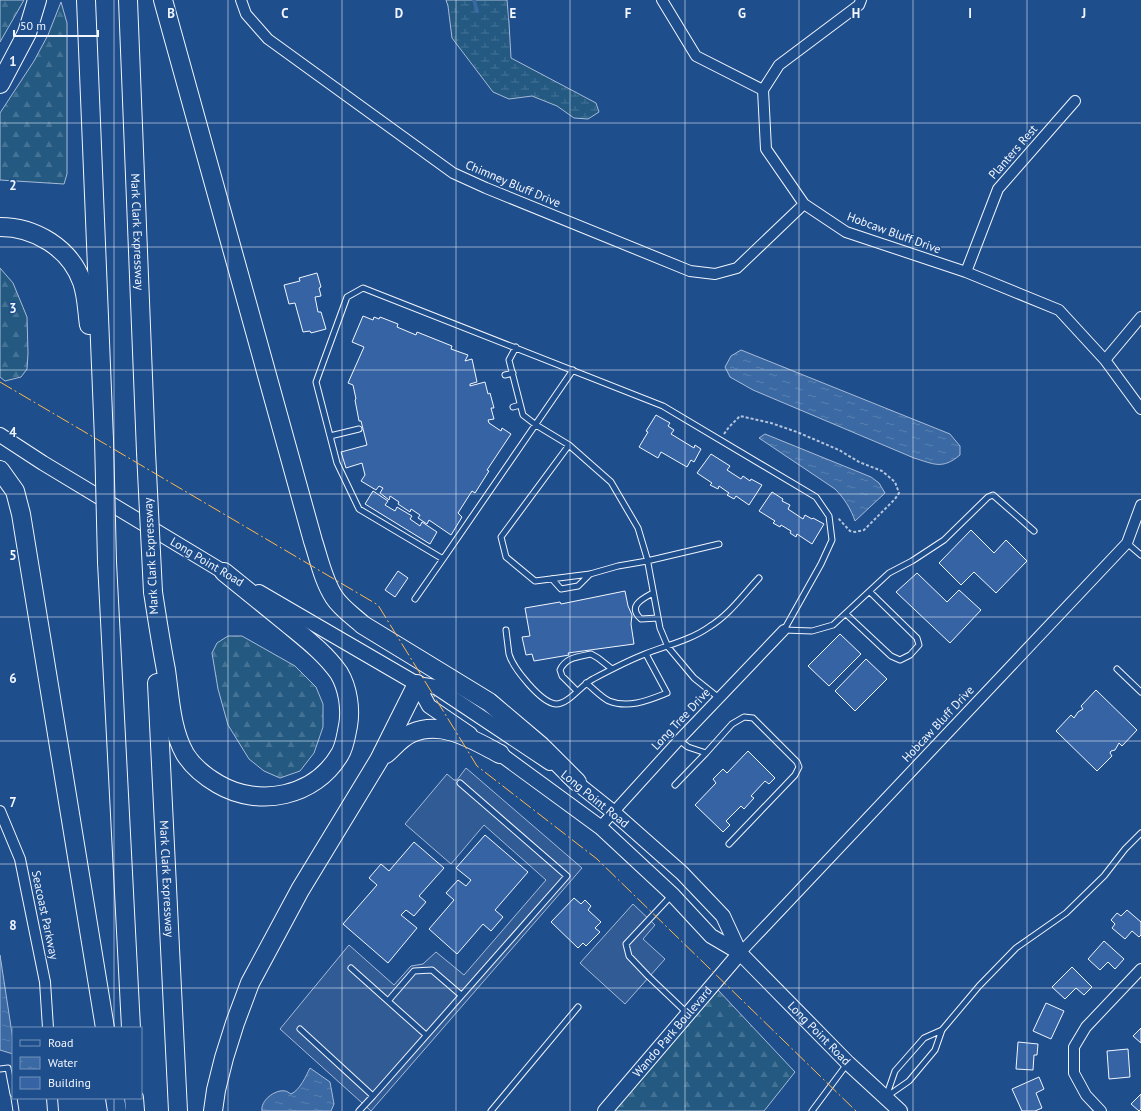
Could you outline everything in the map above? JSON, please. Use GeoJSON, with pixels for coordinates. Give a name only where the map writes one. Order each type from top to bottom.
{"type":"FeatureCollection","features":[{"type":"Feature","properties":{"kind":"highway"},"geometry":{"type":"LineString","coordinates":[[0,84],[27,33],[37,0]]}},
{"type":"Feature","properties":{"kind":"highway"},"geometry":{"type":"LineString","coordinates":[[86,0],[104,439],[107,562],[131,1027]]}},
{"type":"Feature","properties":{"kind":"highway","name":"Mark Clark Expressway"},"geometry":{"type":"LineString","coordinates":[[128,0],[146,452],[178,1111]]}},
{"type":"Feature","properties":{"kind":"highway"},"geometry":{"type":"LineString","coordinates":[[163,0],[313,541],[327,584],[334,598],[347,612],[363,625],[489,702],[540,746],[577,782]]}},
{"type":"Feature","properties":{"kind":"highway"},"geometry":{"type":"LineString","coordinates":[[0,227],[24,230],[50,241],[68,259],[82,283],[104,439]]}},
{"type":"Feature","properties":{"kind":"highway"},"geometry":{"type":"LineString","coordinates":[[0,470],[15,491],[21,514],[105,1027]]}},
{"type":"Feature","properties":{"kind":"highway"},"geometry":{"type":"LineString","coordinates":[[153,592],[173,718],[178,739],[186,756],[210,780],[226,789],[244,795],[262,798],[281,796],[299,790],[314,782],[328,769],[340,754],[346,738],[349,719],[349,704],[339,674],[314,645],[224,572]]}},
{"type":"Feature","properties":{"kind":"highway"},"geometry":{"type":"LineString","coordinates":[[213,1111],[216,1090],[224,1058],[250,983],[300,890],[379,760],[417,684]]}},
{"type":"Feature","properties":{"kind":"highway"},"geometry":{"type":"LineString","coordinates":[[379,760],[400,741],[412,733],[438,729],[444,729],[465,736],[500,754]]}},
{"type":"Feature","properties":{"kind":"highway"},"geometry":{"type":"LineString","coordinates":[[116,1099],[117,1111]]}},
{"type":"Feature","properties":{"kind":"highway"},"geometry":{"type":"LineString","coordinates":[[134,1099],[135,1111]]}},
{"type":"Feature","properties":{"kind":"main road","name":"Long Point Road"},"geometry":{"type":"LineString","coordinates":[[0,435],[43,463],[224,572],[417,684],[436,687],[510,735],[577,782],[682,874],[723,916],[740,953]]}},
{"type":"Feature","properties":{"kind":"main road","name":"Long Point Road"},"geometry":{"type":"LineString","coordinates":[[417,684],[429,706],[500,754],[600,827],[672,894],[711,936],[740,953],[848,1063],[900,1111]]}},
{"type":"Feature","properties":{"kind":"main road","name":"Wando Park Boulevard"},"geometry":{"type":"LineString","coordinates":[[605,1111],[740,953]]}},
{"type":"Feature","properties":{"kind":"street","name":"Chimney Bluff Drive"},"geometry":{"type":"LineString","coordinates":[[241,0],[246,14],[268,39],[453,173],[486,188],[690,271],[715,274],[737,268],[804,204]]}},
{"type":"Feature","properties":{"kind":"street"},"geometry":{"type":"LineString","coordinates":[[662,0],[696,56],[763,90],[779,65],[859,5],[861,0]]}},
{"type":"Feature","properties":{"kind":"street","name":"Hobcaw Bluff Drive"},"geometry":{"type":"LineString","coordinates":[[763,90],[766,149],[804,204],[846,232],[966,272],[1059,310],[1105,360],[1141,409]]}},
{"type":"Feature","properties":{"kind":"street","name":"Planters Rest"},"geometry":{"type":"LineString","coordinates":[[966,272],[998,189],[1075,101]]}},
{"type":"Feature","properties":{"kind":"street"},"geometry":{"type":"LineString","coordinates":[[1105,360],[1141,317]]}},
{"type":"Feature","properties":{"kind":"street","name":"Hobcaw Bluff Drive"},"geometry":{"type":"LineString","coordinates":[[740,953],[1127,543],[1141,505]]}},
{"type":"Feature","properties":{"kind":"street","name":"Long Tree Drive"},"geometry":{"type":"LineString","coordinates":[[600,827],[718,698],[784,630]]}},
{"type":"Feature","properties":{"kind":"street","name":"Seacoast Parkway"},"geometry":{"type":"LineString","coordinates":[[0,811],[20,859],[45,982],[48,1027]]}},
{"type":"Feature","properties":{"kind":"street"},"geometry":{"type":"LineString","coordinates":[[1101,1111],[1086,1095],[1074,1073],[1074,1047],[1086,1027],[1141,969]]}},
{"type":"Feature","properties":{"kind":"street"},"geometry":{"type":"LineString","coordinates":[[52,1099],[53,1111]]}},
{"type":"Feature","properties":{"kind":"lane"},"geometry":{"type":"LineString","coordinates":[[443,559],[359,510],[337,463],[316,382],[347,297],[363,288],[663,406],[816,497],[829,516],[832,540],[821,564],[784,630],[812,631],[833,625],[889,573],[912,561],[944,540],[988,497],[993,495],[1034,531]]}},
{"type":"Feature","properties":{"kind":"lane"},"geometry":{"type":"LineString","coordinates":[[516,347],[509,360],[523,415],[536,425],[569,445],[611,482],[638,528],[647,561],[660,628],[668,647],[694,678],[718,698]]}},
{"type":"Feature","properties":{"kind":"lane"},"geometry":{"type":"LineString","coordinates":[[415,599],[573,370]]}},
{"type":"Feature","properties":{"kind":"lane"},"geometry":{"type":"LineString","coordinates":[[505,375],[512,373]]}},
{"type":"Feature","properties":{"kind":"lane"},"geometry":{"type":"LineString","coordinates":[[513,407],[520,405]]}},
{"type":"Feature","properties":{"kind":"lane"},"geometry":{"type":"LineString","coordinates":[[330,436],[359,429]]}},
{"type":"Feature","properties":{"kind":"lane"},"geometry":{"type":"LineString","coordinates":[[569,445],[501,537],[506,557],[535,581],[590,574],[618,566],[647,561],[719,544]]}},
{"type":"Feature","properties":{"kind":"lane"},"geometry":{"type":"LineString","coordinates":[[1127,543],[1141,555]]}},
{"type":"Feature","properties":{"kind":"lane"},"geometry":{"type":"LineString","coordinates":[[552,579],[561,589],[578,586],[590,574]]}},
{"type":"Feature","properties":{"kind":"lane"},"geometry":{"type":"LineString","coordinates":[[506,630],[510,655],[516,669],[535,691],[555,704],[569,699],[586,683],[612,669],[646,654],[668,647],[709,628],[733,607],[759,578]]}},
{"type":"Feature","properties":{"kind":"lane"},"geometry":{"type":"LineString","coordinates":[[846,614],[891,656],[900,660],[910,655],[919,645],[917,638],[870,592]]}},
{"type":"Feature","properties":{"kind":"lane"},"geometry":{"type":"LineString","coordinates":[[653,593],[642,599],[637,604],[635,610],[636,615],[641,619],[658,618]]}},
{"type":"Feature","properties":{"kind":"lane"},"geometry":{"type":"LineString","coordinates":[[577,691],[562,676],[560,670],[563,664],[569,659],[591,654],[612,669]]}},
{"type":"Feature","properties":{"kind":"lane"},"geometry":{"type":"LineString","coordinates":[[586,683],[608,701],[625,705],[643,703],[667,693],[646,654]]}},
{"type":"Feature","properties":{"kind":"lane"},"geometry":{"type":"LineString","coordinates":[[1117,669],[1141,692]]}},
{"type":"Feature","properties":{"kind":"lane"},"geometry":{"type":"LineString","coordinates":[[675,785],[732,724],[744,717],[753,718],[797,762],[799,767],[796,775],[729,844]]}},
{"type":"Feature","properties":{"kind":"lane"},"geometry":{"type":"LineString","coordinates":[[679,740],[688,747],[706,753]]}},
{"type":"Feature","properties":{"kind":"lane"},"geometry":{"type":"LineString","coordinates":[[359,1111],[567,876],[460,783]]}},
{"type":"Feature","properties":{"kind":"lane"},"geometry":{"type":"LineString","coordinates":[[886,1098],[909,1080],[935,1050],[942,1030],[979,986],[1012,952],[1066,913],[1104,876],[1141,833]]}},
{"type":"Feature","properties":{"kind":"lane"},"geometry":{"type":"LineString","coordinates":[[672,894],[626,944],[628,956],[688,1014]]}},
{"type":"Feature","properties":{"kind":"lane"},"geometry":{"type":"LineString","coordinates":[[351,968],[426,1035]]}},
{"type":"Feature","properties":{"kind":"lane"},"geometry":{"type":"LineString","coordinates":[[388,1001],[414,972],[432,970],[461,995]]}},
{"type":"Feature","properties":{"kind":"lane"},"geometry":{"type":"LineString","coordinates":[[491,1111],[578,1007]]}},
{"type":"Feature","properties":{"kind":"lane"},"geometry":{"type":"LineString","coordinates":[[300,1029],[373,1096]]}},
{"type":"Feature","properties":{"kind":"lane"},"geometry":{"type":"LineString","coordinates":[[886,1098],[895,1071],[924,1038],[942,1030]]}},
{"type":"Feature","properties":{"kind":"lane"},"geometry":{"type":"LineString","coordinates":[[812,1111],[848,1063]]}},
{"type":"Feature","properties":{"kind":"lane"},"geometry":{"type":"LineString","coordinates":[[0,1069],[8,1068],[12,1089]]}},
{"type":"Feature","properties":{"kind":"lane"},"geometry":{"type":"LineString","coordinates":[[14,1099],[16,1111]]}},
{"type":"Feature","properties":{"kind":"path"},"geometry":{"type":"LineString","coordinates":[[720,440],[729,427],[740,416],[752,418],[797,432],[839,450],[860,462],[882,471],[895,482],[899,493],[896,499],[864,530],[855,532],[850,531],[838,518],[830,521]]}},
{"type":"Feature","properties":{"kind":"green space"},"geometry":{"type":"Polygon","coordinates":[[[0,0],[24,0],[0,42],[0,0]]]}},
{"type":"Feature","properties":{"kind":"green space"},"geometry":{"type":"Polygon","coordinates":[[[446,0],[507,0],[511,58],[596,103],[599,112],[588,119],[574,118],[557,106],[532,96],[509,99],[493,92],[452,38],[446,0]]]}},
{"type":"Feature","properties":{"kind":"green space"},"geometry":{"type":"Polygon","coordinates":[[[61,2],[67,23],[67,174],[64,184],[0,180],[0,113],[34,61],[48,35],[61,2]]]}},
{"type":"Feature","properties":{"kind":"green space"},"geometry":{"type":"Polygon","coordinates":[[[0,268],[13,283],[27,317],[27,369],[21,377],[5,381],[0,377],[0,268]]]}},
{"type":"Feature","properties":{"kind":"green space"},"geometry":{"type":"Polygon","coordinates":[[[228,636],[242,636],[295,666],[316,687],[323,704],[323,727],[314,753],[300,771],[280,778],[264,771],[249,759],[228,725],[218,689],[212,653],[217,643],[228,636]]]}},
{"type":"Feature","properties":{"kind":"green space"},"geometry":{"type":"Polygon","coordinates":[[[718,990],[795,1072],[764,1111],[613,1111],[718,990]]]}},
{"type":"Feature","properties":{"kind":"shaded area"},"geometry":{"type":"Polygon","coordinates":[[[466,768],[582,868],[371,1111],[280,1029],[349,945],[394,985],[411,966],[423,964],[436,952],[464,975],[546,880],[484,825],[451,864],[405,824],[447,774],[454,780],[457,780],[466,768]]]}},
{"type":"Feature","properties":{"kind":"shaded area"},"geometry":{"type":"Polygon","coordinates":[[[633,904],[655,925],[643,939],[665,959],[625,1004],[580,963],[633,904]]]}},
{"type":"Feature","properties":{"kind":"water"},"geometry":{"type":"Polygon","coordinates":[[[741,350],[950,434],[960,446],[960,455],[948,463],[933,464],[914,458],[753,390],[730,377],[725,367],[731,356],[741,350]]]}},
{"type":"Feature","properties":{"kind":"water"},"geometry":{"type":"Polygon","coordinates":[[[765,434],[871,477],[879,483],[885,493],[855,521],[847,504],[835,489],[759,438],[765,434]]]}},
{"type":"Feature","properties":{"kind":"water"},"geometry":{"type":"Polygon","coordinates":[[[0,955],[12,1033],[12,1054],[0,1050],[0,955]]]}},
{"type":"Feature","properties":{"kind":"water"},"geometry":{"type":"Polygon","coordinates":[[[310,1068],[330,1082],[334,1104],[331,1111],[262,1111],[263,1103],[269,1096],[281,1091],[286,1091],[291,1094],[294,1092],[310,1068]]]}},
{"type":"Feature","properties":{"kind":"building"},"geometry":{"type":"Polygon","coordinates":[[[317,273],[321,287],[319,288],[321,296],[315,297],[318,312],[321,312],[326,329],[311,333],[310,331],[303,332],[295,303],[289,304],[284,285],[300,281],[299,278],[317,273]]]}},
{"type":"Feature","properties":{"kind":"building"},"geometry":{"type":"Polygon","coordinates":[[[363,316],[373,320],[374,317],[379,319],[380,317],[398,324],[397,327],[416,335],[417,332],[452,346],[451,349],[468,355],[465,361],[472,359],[477,382],[470,384],[470,386],[485,382],[488,394],[490,393],[494,408],[491,408],[494,419],[488,420],[489,423],[501,431],[502,428],[511,434],[487,470],[489,471],[475,493],[472,491],[458,513],[462,517],[451,535],[429,520],[427,524],[418,518],[420,515],[411,509],[410,512],[398,504],[399,502],[390,496],[389,500],[380,493],[383,488],[379,486],[376,490],[361,481],[365,475],[362,463],[346,468],[341,452],[367,445],[361,421],[359,421],[353,385],[348,383],[364,347],[352,342],[363,316]]]}},
{"type":"Feature","properties":{"kind":"building"},"geometry":{"type":"Polygon","coordinates":[[[656,415],[670,423],[668,426],[674,430],[671,434],[694,448],[695,445],[701,449],[694,462],[691,460],[687,467],[661,452],[658,458],[639,447],[648,432],[646,431],[656,415]]]}},
{"type":"Feature","properties":{"kind":"building"},"geometry":{"type":"Polygon","coordinates":[[[711,454],[730,466],[727,470],[741,479],[743,476],[750,481],[751,479],[762,485],[749,505],[736,496],[734,499],[727,495],[729,493],[719,486],[718,489],[710,485],[712,483],[697,473],[711,454]]]}},
{"type":"Feature","properties":{"kind":"building"},"geometry":{"type":"Polygon","coordinates":[[[373,491],[388,501],[385,505],[395,511],[397,507],[412,516],[410,519],[420,526],[422,522],[437,532],[430,544],[365,504],[373,491]]]}},
{"type":"Feature","properties":{"kind":"building"},"geometry":{"type":"Polygon","coordinates":[[[772,492],[783,499],[782,501],[790,505],[788,509],[803,519],[805,515],[824,524],[812,544],[797,534],[796,537],[790,533],[791,531],[781,525],[780,527],[773,523],[775,521],[759,511],[772,492]]]}},
{"type":"Feature","properties":{"kind":"building"},"geometry":{"type":"Polygon","coordinates":[[[971,530],[994,553],[1006,540],[1027,561],[996,593],[974,572],[961,585],[939,563],[971,530]]]}},
{"type":"Feature","properties":{"kind":"building"},"geometry":{"type":"Polygon","coordinates":[[[398,571],[408,578],[395,597],[385,590],[398,571]]]}},
{"type":"Feature","properties":{"kind":"building"},"geometry":{"type":"Polygon","coordinates":[[[917,573],[947,602],[959,590],[981,610],[950,643],[896,592],[917,573]]]}},
{"type":"Feature","properties":{"kind":"building"},"geometry":{"type":"Polygon","coordinates":[[[625,591],[628,606],[632,615],[631,624],[634,644],[568,653],[569,655],[534,661],[532,654],[526,655],[522,637],[530,636],[525,608],[560,602],[561,604],[625,591]]]}},
{"type":"Feature","properties":{"kind":"building"},"geometry":{"type":"Polygon","coordinates":[[[840,634],[861,654],[829,686],[808,666],[840,634]]]}},
{"type":"Feature","properties":{"kind":"building"},"geometry":{"type":"Polygon","coordinates":[[[866,659],[887,679],[855,711],[835,691],[866,659]]]}},
{"type":"Feature","properties":{"kind":"building"},"geometry":{"type":"Polygon","coordinates":[[[1096,690],[1137,730],[1122,746],[1119,743],[1115,750],[1111,751],[1110,753],[1112,756],[1097,771],[1056,731],[1071,715],[1074,718],[1078,712],[1083,709],[1081,706],[1096,690]]]}},
{"type":"Feature","properties":{"kind":"building"},"geometry":{"type":"Polygon","coordinates":[[[748,751],[775,778],[769,784],[765,781],[751,796],[754,798],[744,809],[741,806],[726,821],[730,825],[723,832],[695,805],[716,783],[713,779],[723,769],[727,773],[748,751]]]}},
{"type":"Feature","properties":{"kind":"building"},"geometry":{"type":"Polygon","coordinates":[[[485,835],[528,872],[495,910],[503,917],[491,931],[483,924],[457,954],[429,929],[454,900],[446,893],[458,880],[466,886],[471,880],[456,868],[485,835]]]}},
{"type":"Feature","properties":{"kind":"building"},"geometry":{"type":"Polygon","coordinates":[[[414,842],[444,868],[419,896],[426,902],[414,916],[406,910],[401,915],[417,928],[388,963],[343,924],[377,885],[369,878],[381,864],[389,871],[414,842]]]}},
{"type":"Feature","properties":{"kind":"building"},"geometry":{"type":"Polygon","coordinates":[[[574,898],[581,904],[585,900],[591,906],[588,910],[601,922],[595,928],[600,932],[586,946],[583,943],[578,948],[551,922],[574,898]]]}},
{"type":"Feature","properties":{"kind":"building"},"geometry":{"type":"Polygon","coordinates":[[[1127,910],[1141,922],[1141,935],[1139,937],[1132,931],[1125,939],[1112,928],[1115,924],[1111,920],[1117,913],[1121,916],[1127,910]]]}},
{"type":"Feature","properties":{"kind":"building"},"geometry":{"type":"Polygon","coordinates":[[[1104,941],[1124,959],[1115,969],[1108,962],[1100,970],[1088,959],[1104,941]]]}},
{"type":"Feature","properties":{"kind":"building"},"geometry":{"type":"Polygon","coordinates":[[[1072,967],[1092,987],[1084,995],[1076,988],[1065,999],[1052,987],[1072,967]]]}},
{"type":"Feature","properties":{"kind":"building"},"geometry":{"type":"Polygon","coordinates":[[[1046,1003],[1064,1011],[1051,1039],[1033,1031],[1046,1003]]]}},
{"type":"Feature","properties":{"kind":"building"},"geometry":{"type":"Polygon","coordinates":[[[1141,1028],[1141,1043],[1133,1036],[1141,1028]]]}},
{"type":"Feature","properties":{"kind":"building"},"geometry":{"type":"Polygon","coordinates":[[[1018,1042],[1038,1044],[1037,1055],[1034,1055],[1033,1070],[1016,1069],[1018,1042]]]}},
{"type":"Feature","properties":{"kind":"building"},"geometry":{"type":"Polygon","coordinates":[[[1128,1049],[1130,1077],[1109,1079],[1107,1051],[1128,1049]]]}},
{"type":"Feature","properties":{"kind":"building"},"geometry":{"type":"Polygon","coordinates":[[[1039,1077],[1044,1089],[1036,1093],[1042,1108],[1035,1111],[1022,1111],[1012,1089],[1039,1077]]]}},
{"type":"Feature","properties":{"kind":"building"},"geometry":{"type":"Polygon","coordinates":[[[1141,1094],[1141,1109],[1139,1111],[1131,1104],[1141,1094]]]}},
{"type":"Feature","properties":{"kind":"waterway"},"geometry":{"type":"LineString","coordinates":[[474,0],[477,11]]}},
{"type":"Feature","properties":{"kind":"power"},"geometry":{"type":"LineString","coordinates":[[0,382],[378,605],[477,766],[597,859],[856,1111]]}}]}
